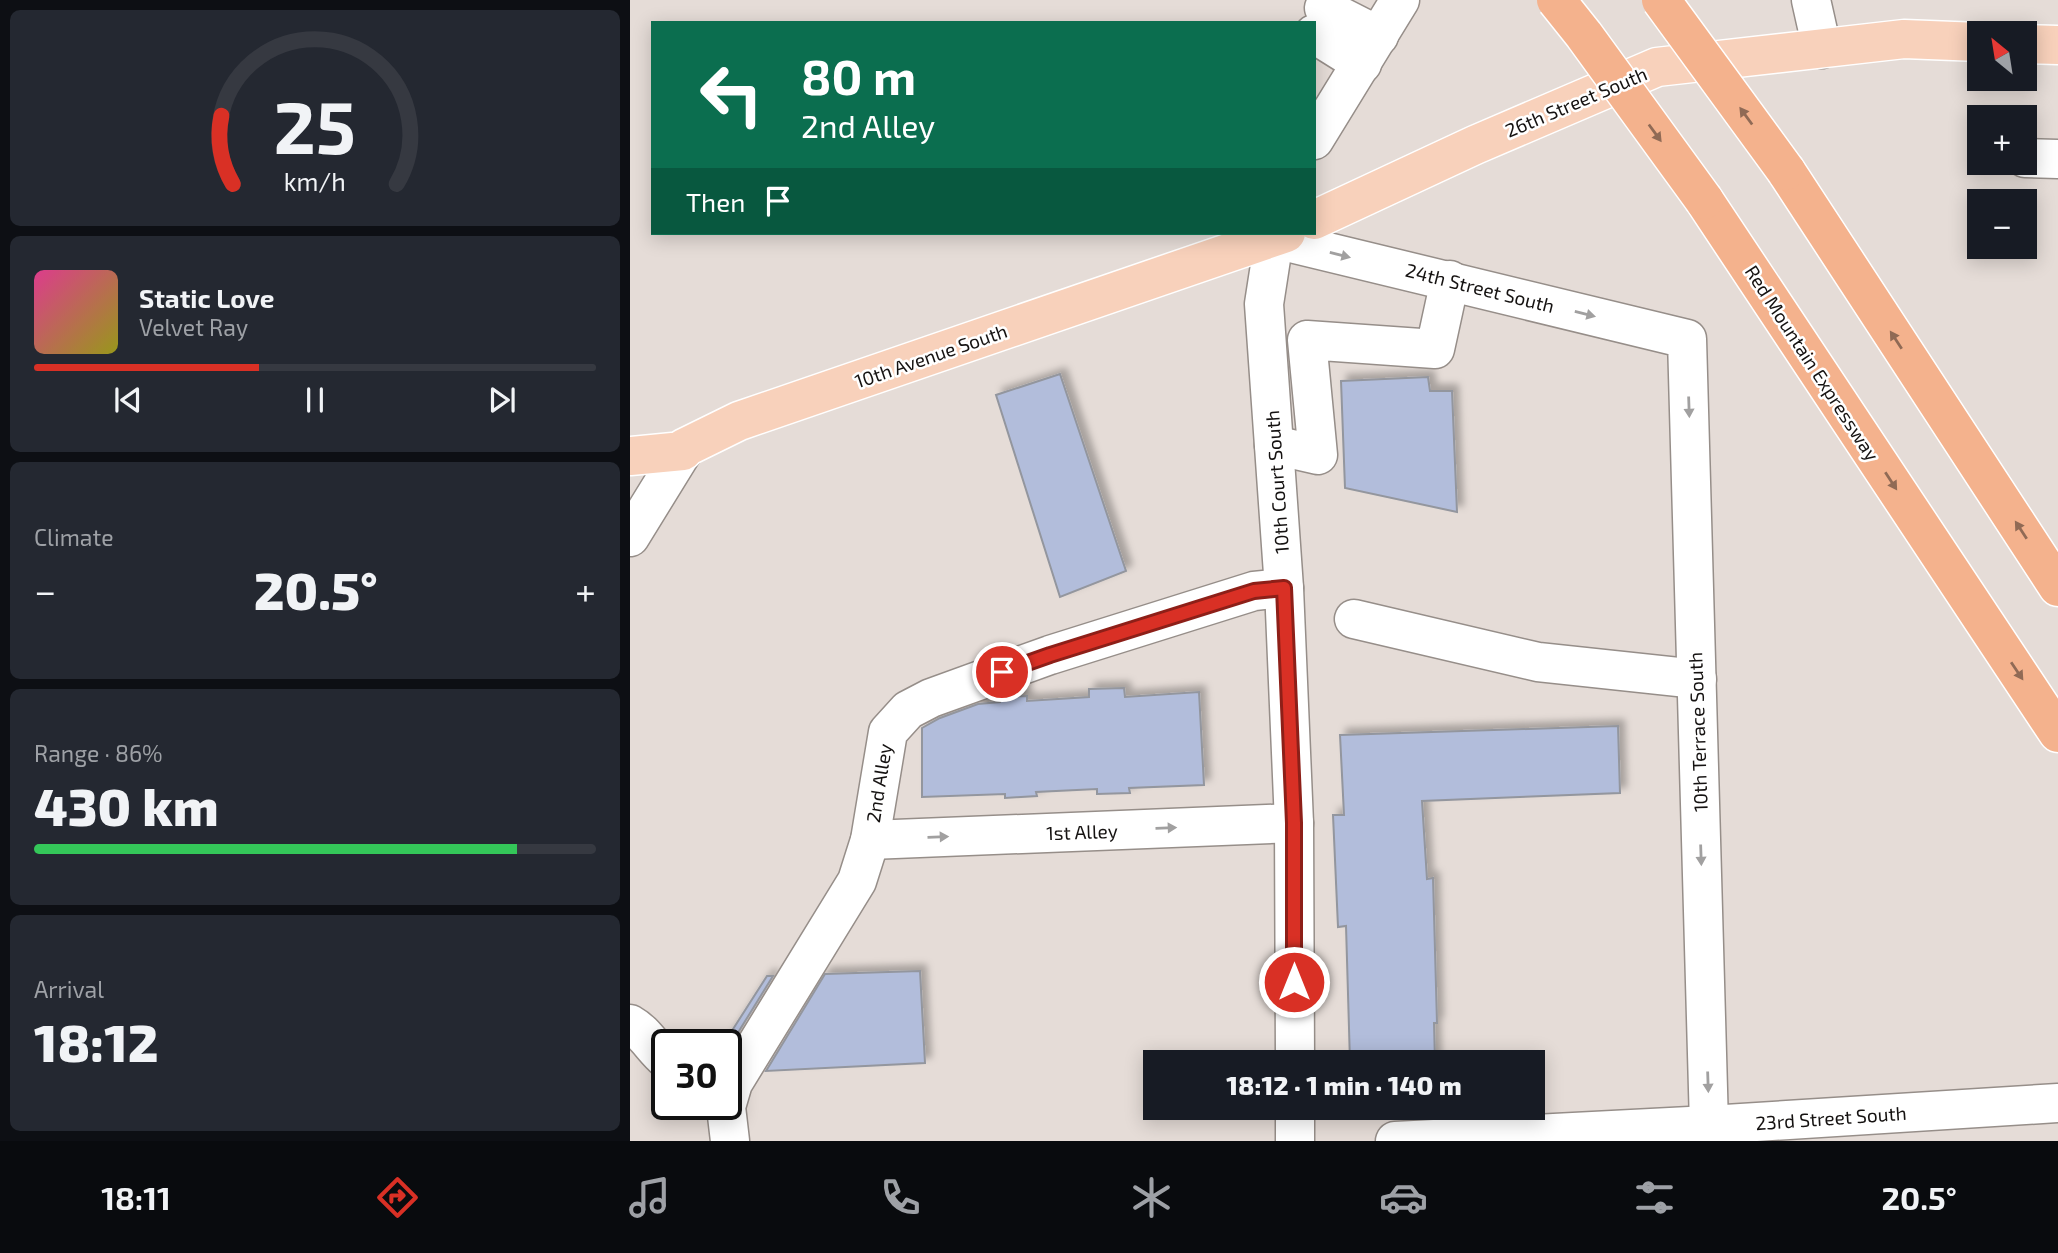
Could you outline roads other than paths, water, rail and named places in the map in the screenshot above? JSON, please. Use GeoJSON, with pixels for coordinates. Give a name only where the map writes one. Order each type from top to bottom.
{"type":"FeatureCollection","features":[{"type":"Feature","properties":{"kind":"highway","name":"Red Mountain Expressway"},"geometry":{"type":"LineString","coordinates":[[1556,0],[1704,200],[2058,733]]}},
{"type":"Feature","properties":{"kind":"highway"},"geometry":{"type":"LineString","coordinates":[[1661,0],[1786,171],[2058,587]]}},
{"type":"Feature","properties":{"kind":"main road","name":"26th Street South"},"geometry":{"type":"LineString","coordinates":[[1316,219],[1475,145],[1657,67],[1904,39],[1967,42]]}},
{"type":"Feature","properties":{"kind":"main road"},"geometry":{"type":"LineString","coordinates":[[2037,45],[2058,46]]}},
{"type":"Feature","properties":{"kind":"main road","name":"10th Avenue South"},"geometry":{"type":"LineString","coordinates":[[683,451],[684,448],[739,421],[1278,235]]}},
{"type":"Feature","properties":{"kind":"main road"},"geometry":{"type":"LineString","coordinates":[[630,456],[683,451]]}},
{"type":"Feature","properties":{"kind":"street"},"geometry":{"type":"LineString","coordinates":[[1316,137],[1400,0]]}},
{"type":"Feature","properties":{"kind":"street"},"geometry":{"type":"LineString","coordinates":[[1811,0],[1822,49]]}},
{"type":"Feature","properties":{"kind":"street"},"geometry":{"type":"LineString","coordinates":[[1316,26],[1371,50]]}},
{"type":"Feature","properties":{"kind":"street"},"geometry":{"type":"LineString","coordinates":[[2037,158],[2058,159]]}},
{"type":"Feature","properties":{"kind":"street","name":"24th Street South"},"geometry":{"type":"LineString","coordinates":[[1278,235],[1687,339]]}},
{"type":"Feature","properties":{"kind":"street","name":"10th Court South"},"geometry":{"type":"LineString","coordinates":[[1278,235],[1264,304],[1284,588],[1294,823],[1295,1050]]}},
{"type":"Feature","properties":{"kind":"street"},"geometry":{"type":"LineString","coordinates":[[1267,338],[1435,349],[1450,280]]}},
{"type":"Feature","properties":{"kind":"street","name":"10th Terrace South"},"geometry":{"type":"LineString","coordinates":[[1687,339],[1709,1125]]}},
{"type":"Feature","properties":{"kind":"street"},"geometry":{"type":"LineString","coordinates":[[1274,445],[1318,455],[1307,340]]}},
{"type":"Feature","properties":{"kind":"street","name":"10th Avenue South"},"geometry":{"type":"LineString","coordinates":[[630,537],[683,451]]}},
{"type":"Feature","properties":{"kind":"street","name":"2nd Alley"},"geometry":{"type":"LineString","coordinates":[[742,1068],[858,881],[870,840],[888,732],[908,710],[930,698],[1050,655],[1254,591],[1284,588]]}},
{"type":"Feature","properties":{"kind":"street"},"geometry":{"type":"LineString","coordinates":[[1354,619],[1538,662],[1696,679]]}},
{"type":"Feature","properties":{"kind":"street","name":"1st Alley"},"geometry":{"type":"LineString","coordinates":[[870,840],[1294,823]]}},
{"type":"Feature","properties":{"kind":"street"},"geometry":{"type":"LineString","coordinates":[[630,1024],[640,1030],[651,1044]]}},
{"type":"Feature","properties":{"kind":"street","name":"23rd Street South"},"geometry":{"type":"LineString","coordinates":[[1395,1141],[2058,1103]]}},
{"type":"Feature","properties":{"kind":"street"},"geometry":{"type":"LineString","coordinates":[[1295,1120],[1295,1141]]}}]}
